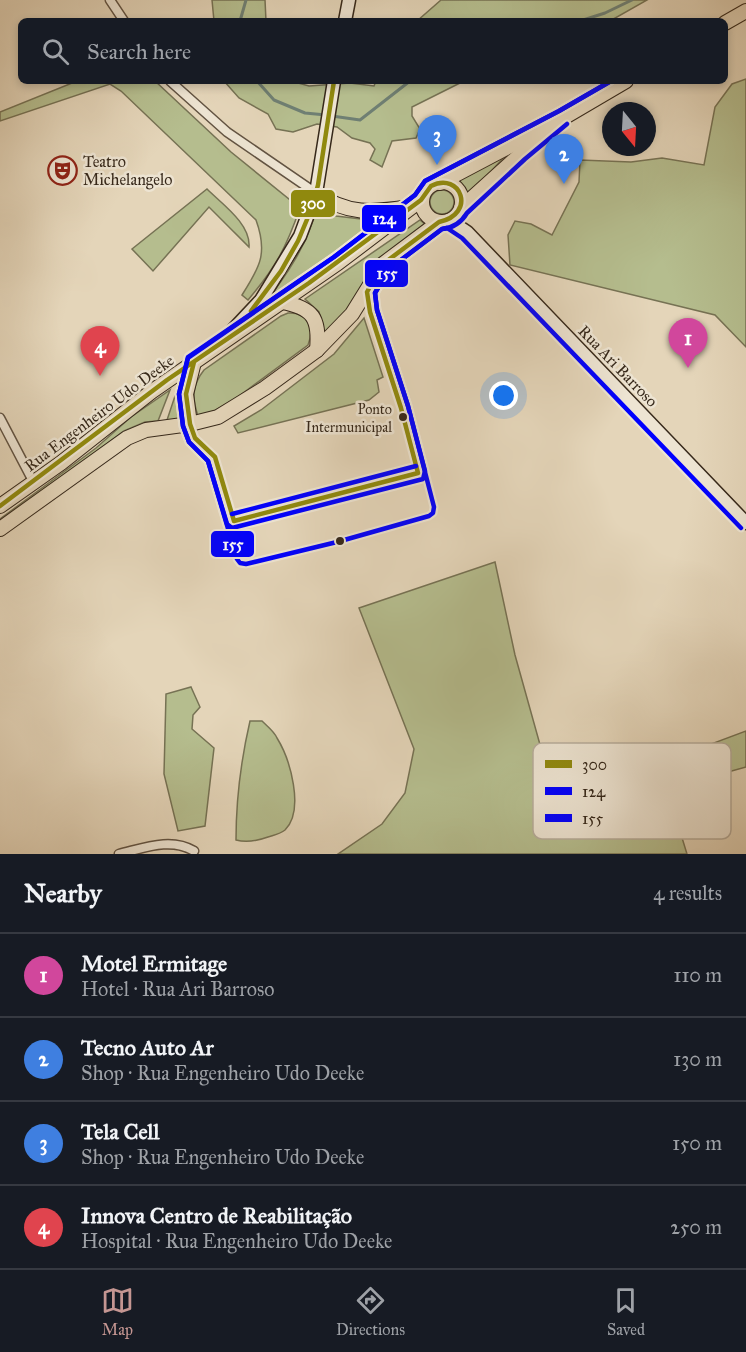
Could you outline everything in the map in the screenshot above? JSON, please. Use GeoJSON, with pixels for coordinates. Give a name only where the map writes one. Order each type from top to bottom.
{"type":"FeatureCollection","features":[{"type":"Feature","properties":{"kind":"main road"},"geometry":{"type":"LineString","coordinates":[[728,20],[746,11]]}},
{"type":"Feature","properties":{"kind":"main road","name":"Rua Engenheiro Udo Deeke"},"geometry":{"type":"LineString","coordinates":[[440,183],[563,118],[621,84]]}},
{"type":"Feature","properties":{"kind":"main road","name":"Rua Engenheiro Udo Deeke"},"geometry":{"type":"LineString","coordinates":[[0,529],[127,438],[146,430],[190,424],[218,417],[316,350],[352,314],[383,264],[452,216],[520,153],[563,118]]}},
{"type":"Feature","properties":{"kind":"main road"},"geometry":{"type":"LineString","coordinates":[[316,193],[348,210],[388,211],[416,203],[429,188],[440,183],[455,186],[461,195],[452,216],[430,219],[416,203]]}},
{"type":"Feature","properties":{"kind":"main road","name":"Rua Engenheiro Udo Deeke"},"geometry":{"type":"LineString","coordinates":[[0,506],[34,483],[151,392],[338,263],[416,203]]}},
{"type":"Feature","properties":{"kind":"main road"},"geometry":{"type":"LineString","coordinates":[[282,302],[300,305],[312,314],[316,325],[316,350]]}},
{"type":"Feature","properties":{"kind":"main road"},"geometry":{"type":"LineString","coordinates":[[190,424],[186,394],[194,362]]}},
{"type":"Feature","properties":{"kind":"street"},"geometry":{"type":"LineString","coordinates":[[110,0],[122,18]]}},
{"type":"Feature","properties":{"kind":"street"},"geometry":{"type":"LineString","coordinates":[[346,18],[350,0]]}},
{"type":"Feature","properties":{"kind":"street"},"geometry":{"type":"LineString","coordinates":[[173,84],[227,132],[316,193]]}},
{"type":"Feature","properties":{"kind":"street"},"geometry":{"type":"LineString","coordinates":[[219,345],[261,300],[300,236],[316,193],[334,84]]}},
{"type":"Feature","properties":{"kind":"street","name":"Rua Ari Barroso"},"geometry":{"type":"LineString","coordinates":[[452,216],[746,523]]}},
{"type":"Feature","properties":{"kind":"street"},"geometry":{"type":"LineString","coordinates":[[0,418],[34,483]]}},
{"type":"Feature","properties":{"kind":"street"},"geometry":{"type":"LineString","coordinates":[[119,854],[162,844],[185,845],[194,851]]}},
{"type":"Feature","properties":{"kind":"green space"},"geometry":{"type":"Polygon","coordinates":[[[212,0],[265,0],[266,18],[214,18],[212,0]]]}},
{"type":"Feature","properties":{"kind":"green space"},"geometry":{"type":"Polygon","coordinates":[[[441,0],[647,0],[615,18],[420,18],[441,0]]]}},
{"type":"Feature","properties":{"kind":"green space"},"geometry":{"type":"Polygon","coordinates":[[[746,79],[746,347],[715,315],[510,265],[508,235],[515,221],[531,224],[552,235],[579,182],[580,160],[631,162],[662,158],[704,165],[715,107],[732,84],[746,79]]]}},
{"type":"Feature","properties":{"kind":"green space"},"geometry":{"type":"Polygon","coordinates":[[[70,84],[110,84],[0,121],[0,112],[70,84]]]}},
{"type":"Feature","properties":{"kind":"green space"},"geometry":{"type":"Polygon","coordinates":[[[110,84],[158,84],[231,152],[300,208],[279,257],[248,300],[242,295],[258,268],[262,251],[256,220],[121,91],[110,84]]]}},
{"type":"Feature","properties":{"kind":"green space"},"geometry":{"type":"Polygon","coordinates":[[[227,84],[374,86],[375,84],[458,84],[412,107],[412,116],[420,129],[416,138],[392,141],[382,167],[370,160],[375,149],[370,143],[352,138],[337,127],[317,124],[293,132],[276,129],[268,114],[239,98],[227,84]]]}},
{"type":"Feature","properties":{"kind":"green space"},"geometry":{"type":"Polygon","coordinates":[[[509,152],[468,196],[458,179],[509,152]]]}},
{"type":"Feature","properties":{"kind":"green space"},"geometry":{"type":"Polygon","coordinates":[[[207,189],[241,222],[249,247],[209,207],[153,271],[132,249],[207,189]]]}},
{"type":"Feature","properties":{"kind":"green space"},"geometry":{"type":"Polygon","coordinates":[[[442,190],[447,191],[453,197],[453,207],[447,213],[442,214],[437,213],[431,207],[430,202],[431,197],[437,191],[442,190]]]}},
{"type":"Feature","properties":{"kind":"green space"},"geometry":{"type":"Polygon","coordinates":[[[317,207],[336,216],[378,221],[332,259],[262,306],[295,260],[308,234],[317,207]]]}},
{"type":"Feature","properties":{"kind":"green space"},"geometry":{"type":"Polygon","coordinates":[[[420,220],[427,226],[364,287],[344,314],[325,334],[319,312],[305,299],[420,220]]]}},
{"type":"Feature","properties":{"kind":"green space"},"geometry":{"type":"Polygon","coordinates":[[[288,313],[301,315],[308,322],[311,333],[308,345],[235,399],[214,411],[198,416],[194,392],[197,381],[204,370],[288,313]]]}},
{"type":"Feature","properties":{"kind":"green space"},"geometry":{"type":"Polygon","coordinates":[[[364,318],[383,377],[377,380],[379,392],[369,400],[238,433],[234,426],[261,410],[334,354],[364,318]]]}},
{"type":"Feature","properties":{"kind":"green space"},"geometry":{"type":"Polygon","coordinates":[[[181,387],[180,403],[183,421],[166,423],[175,396],[181,387]]]}},
{"type":"Feature","properties":{"kind":"green space"},"geometry":{"type":"Polygon","coordinates":[[[170,390],[158,421],[145,422],[124,431],[0,524],[0,519],[96,448],[131,417],[170,390]]]}},
{"type":"Feature","properties":{"kind":"green space"},"geometry":{"type":"Polygon","coordinates":[[[495,562],[515,655],[540,743],[533,743],[533,839],[682,839],[687,854],[338,854],[382,824],[405,793],[414,749],[359,608],[495,562]]]}},
{"type":"Feature","properties":{"kind":"green space"},"geometry":{"type":"Polygon","coordinates":[[[191,687],[200,707],[193,715],[192,729],[214,748],[205,826],[178,831],[164,774],[166,694],[191,687]]]}},
{"type":"Feature","properties":{"kind":"green space"},"geometry":{"type":"Polygon","coordinates":[[[250,721],[262,721],[276,735],[291,771],[295,798],[291,821],[285,830],[260,840],[244,841],[236,840],[237,810],[250,721]]]}},
{"type":"Feature","properties":{"kind":"green space"},"geometry":{"type":"Polygon","coordinates":[[[746,731],[746,767],[731,771],[731,743],[714,743],[746,731]]]}},
{"type":"Feature","properties":{"kind":"waterway"},"geometry":{"type":"LineString","coordinates":[[241,18],[246,0]]}},
{"type":"Feature","properties":{"kind":"waterway"},"geometry":{"type":"LineString","coordinates":[[589,18],[632,0]]}},
{"type":"Feature","properties":{"kind":"waterway"},"geometry":{"type":"LineString","coordinates":[[260,84],[274,100],[305,113],[326,115]]}},
{"type":"Feature","properties":{"kind":"waterway"},"geometry":{"type":"LineString","coordinates":[[332,116],[360,120],[406,84]]}},
{"type":"Feature","properties":{"kind":"transit line","name":"300"},"geometry":{"type":"LineString","coordinates":[[251,311],[281,271],[298,241],[311,210],[318,185],[334,84]]}},
{"type":"Feature","properties":{"kind":"transit line","name":"124"},"geometry":{"type":"LineString","coordinates":[[606,84],[425,181],[415,195],[334,257],[188,358],[179,394],[183,426],[189,442],[208,461],[227,524],[232,528],[423,479],[425,471],[408,406],[377,310],[375,293],[389,269],[442,229],[447,228],[462,238],[741,528]]}},
{"type":"Feature","properties":{"kind":"transit line","name":"155"},"geometry":{"type":"LineString","coordinates":[[567,124],[525,159],[459,222],[442,229],[389,269],[375,293],[377,310],[408,406],[434,507],[433,513],[337,542],[246,564],[240,563],[208,461],[189,442],[183,426],[179,394],[188,357],[334,257],[415,195],[425,181],[606,84]]}},
{"type":"Feature","properties":{"kind":"transit line","name":"300"},"geometry":{"type":"LineString","coordinates":[[0,506],[167,380],[309,283],[421,200],[431,186],[442,183],[450,184],[457,189],[461,203],[458,211],[451,218],[439,222],[383,264],[367,292],[370,312],[401,408],[418,473],[234,521],[215,457],[195,438],[190,424],[186,394],[194,362]]}},
{"type":"Feature","properties":{"kind":"transit line","name":"155"},"geometry":{"type":"LineString","coordinates":[[232,514],[416,466]]}},
{"type":"Feature","properties":{"kind":"place","name":"Tela Cell"},"geometry":{"type":"Point","coordinates":[437,165]}},
{"type":"Feature","properties":{"kind":"place","name":"Teatro Michelangelo"},"geometry":{"type":"Point","coordinates":[62,170]}},
{"type":"Feature","properties":{"kind":"place","name":"Tecno Auto Ar"},"geometry":{"type":"Point","coordinates":[564,184]}},
{"type":"Feature","properties":{"kind":"place","name":"Motel Ermitage"},"geometry":{"type":"Point","coordinates":[688,368]}},
{"type":"Feature","properties":{"kind":"place","name":"Innova Centro de Reabilitação"},"geometry":{"type":"Point","coordinates":[100,376]}},
{"type":"Feature","properties":{"kind":"place","name":"Ponto Intermunicipal"},"geometry":{"type":"Point","coordinates":[403,417]}}]}
